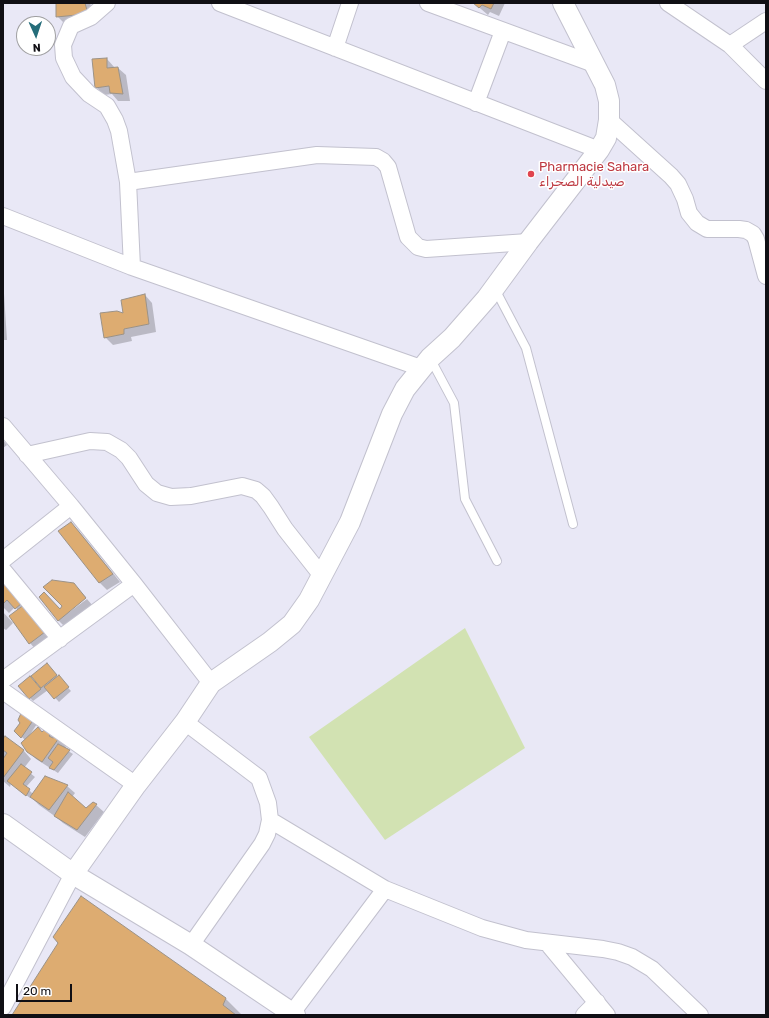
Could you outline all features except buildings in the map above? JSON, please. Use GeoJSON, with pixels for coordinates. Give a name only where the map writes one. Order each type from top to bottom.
{"type":"FeatureCollection","features":[{"type":"Feature","properties":{"kind":"street"},"geometry":{"type":"LineString","coordinates":[[107,3],[90,17],[71,26],[63,45],[64,58],[73,77],[89,94],[107,106],[119,131],[128,182],[132,266]]}},
{"type":"Feature","properties":{"kind":"street"},"geometry":{"type":"LineString","coordinates":[[220,3],[599,150]]}},
{"type":"Feature","properties":{"kind":"street"},"geometry":{"type":"LineString","coordinates":[[335,48],[350,3]]}},
{"type":"Feature","properties":{"kind":"street"},"geometry":{"type":"LineString","coordinates":[[428,3],[594,64]]}},
{"type":"Feature","properties":{"kind":"street"},"geometry":{"type":"LineString","coordinates":[[3,1006],[72,874],[136,785],[185,722],[211,683],[270,642],[292,624],[309,600],[350,522],[392,414],[405,389],[426,363],[452,338],[487,298],[599,150],[606,138],[609,120],[609,101],[605,85],[563,3]]}},
{"type":"Feature","properties":{"kind":"street"},"geometry":{"type":"LineString","coordinates":[[668,3],[730,45],[766,81]]}},
{"type":"Feature","properties":{"kind":"street"},"geometry":{"type":"LineString","coordinates":[[730,45],[766,21]]}},
{"type":"Feature","properties":{"kind":"street"},"geometry":{"type":"LineString","coordinates":[[476,103],[504,31]]}},
{"type":"Feature","properties":{"kind":"street"},"geometry":{"type":"LineString","coordinates":[[609,120],[678,184],[685,199],[689,213],[697,223],[707,229],[739,229],[746,230],[753,234],[756,239],[766,276]]}},
{"type":"Feature","properties":{"kind":"street"},"geometry":{"type":"LineString","coordinates":[[128,182],[317,155],[376,157],[388,167],[408,237],[418,247],[426,249],[528,242]]}},
{"type":"Feature","properties":{"kind":"street"},"geometry":{"type":"LineString","coordinates":[[5,219],[132,266],[426,363]]}},
{"type":"Feature","properties":{"kind":"street"},"geometry":{"type":"LineString","coordinates":[[4,430],[71,506],[211,683]]}},
{"type":"Feature","properties":{"kind":"street"},"geometry":{"type":"LineString","coordinates":[[27,455],[90,441],[107,442],[122,450],[146,484],[157,493],[171,497],[191,496],[242,486],[256,490],[271,506],[285,529],[322,576]]}},
{"type":"Feature","properties":{"kind":"street"},"geometry":{"type":"LineString","coordinates":[[3,560],[71,506]]}},
{"type":"Feature","properties":{"kind":"street"},"geometry":{"type":"LineString","coordinates":[[3,570],[60,639]]}},
{"type":"Feature","properties":{"kind":"street"},"geometry":{"type":"LineString","coordinates":[[3,680],[134,584]]}},
{"type":"Feature","properties":{"kind":"street"},"geometry":{"type":"LineString","coordinates":[[3,691],[136,785]]}},
{"type":"Feature","properties":{"kind":"street"},"geometry":{"type":"LineString","coordinates":[[185,722],[259,778],[268,803],[270,820],[267,834],[262,844],[191,946]]}},
{"type":"Feature","properties":{"kind":"street"},"geometry":{"type":"LineString","coordinates":[[270,820],[385,889],[489,930],[526,940],[548,944],[602,949],[618,952],[632,957],[652,969],[700,1015]]}},
{"type":"Feature","properties":{"kind":"street"},"geometry":{"type":"LineString","coordinates":[[3,824],[72,874],[191,946],[293,1014],[385,889]]}},
{"type":"Feature","properties":{"kind":"street"},"geometry":{"type":"LineString","coordinates":[[548,944],[607,1015]]}},
{"type":"Feature","properties":{"kind":"street"},"geometry":{"type":"LineString","coordinates":[[584,1015],[597,1002]]}},
{"type":"Feature","properties":{"kind":"lane"},"geometry":{"type":"LineString","coordinates":[[494,288],[526,348],[573,524]]}},
{"type":"Feature","properties":{"kind":"lane"},"geometry":{"type":"LineString","coordinates":[[426,363],[454,403],[465,500],[497,561]]}},
{"type":"Feature","properties":{"kind":"green space"},"geometry":{"type":"Polygon","coordinates":[[[465,628],[525,748],[385,840],[309,737],[465,628]]]}},
{"type":"Feature","properties":{"kind":"place","name":"Pharmacie Sahara صيدلية الصحراء"},"geometry":{"type":"Point","coordinates":[531,174]}}]}
